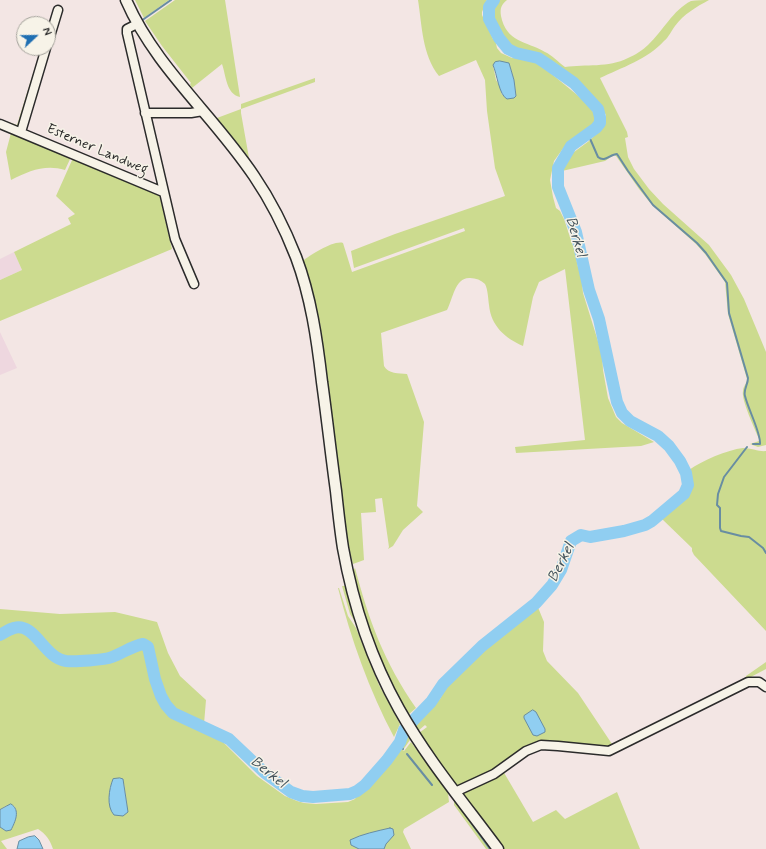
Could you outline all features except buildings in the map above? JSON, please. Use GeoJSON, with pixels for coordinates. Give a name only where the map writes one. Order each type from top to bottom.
{"type":"FeatureCollection","features":[{"type":"Feature","properties":{"kind":"street"},"geometry":{"type":"LineString","coordinates":[[126,0],[137,24],[162,60],[245,164],[264,192],[289,241],[304,283],[315,324],[343,546],[356,606],[368,642],[385,681],[400,710],[421,744],[498,849]]}},
{"type":"Feature","properties":{"kind":"street"},"geometry":{"type":"LineString","coordinates":[[56,16],[58,10]]}},
{"type":"Feature","properties":{"kind":"street","name":"Esterner Landweg"},"geometry":{"type":"LineString","coordinates":[[137,24],[127,29],[127,33],[175,239],[194,284]]}},
{"type":"Feature","properties":{"kind":"street"},"geometry":{"type":"LineString","coordinates":[[21,132],[44,56]]}},
{"type":"Feature","properties":{"kind":"street"},"geometry":{"type":"LineString","coordinates":[[145,113],[191,113],[203,111]]}},
{"type":"Feature","properties":{"kind":"street","name":"Esterner Landweg"},"geometry":{"type":"LineString","coordinates":[[0,124],[163,192]]}},
{"type":"Feature","properties":{"kind":"street"},"geometry":{"type":"LineString","coordinates":[[456,792],[494,774],[531,748],[541,745],[550,745],[609,751],[744,684],[758,682],[766,687]]}},
{"type":"Feature","properties":{"kind":"shaded area"},"geometry":{"type":"Polygon","coordinates":[[[14,252],[22,270],[0,280],[0,259],[14,252]]]}},
{"type":"Feature","properties":{"kind":"shaded area"},"geometry":{"type":"Polygon","coordinates":[[[0,332],[17,368],[0,375],[0,332]]]}},
{"type":"Feature","properties":{"kind":"green space"},"geometry":{"type":"Polygon","coordinates":[[[135,0],[169,0],[144,18],[135,0]]]}},
{"type":"Feature","properties":{"kind":"green space"},"geometry":{"type":"Polygon","coordinates":[[[175,0],[225,0],[240,97],[235,95],[229,88],[222,64],[192,88],[191,83],[162,46],[145,21],[175,0]]]}},
{"type":"Feature","properties":{"kind":"green space"},"geometry":{"type":"Polygon","coordinates":[[[418,0],[487,0],[482,15],[493,39],[495,39],[497,48],[501,53],[512,58],[522,58],[537,62],[591,107],[595,117],[594,125],[567,143],[554,161],[550,180],[553,197],[556,208],[560,211],[564,219],[581,273],[583,293],[602,354],[608,398],[616,417],[622,423],[654,442],[641,446],[516,453],[515,447],[585,440],[565,269],[539,282],[533,297],[523,346],[510,339],[496,325],[490,312],[485,284],[476,279],[465,279],[461,281],[455,290],[447,310],[381,333],[384,366],[391,372],[407,374],[424,422],[417,506],[423,512],[403,530],[393,546],[388,549],[389,547],[382,498],[375,499],[376,512],[361,513],[364,560],[353,564],[346,536],[320,323],[303,261],[328,246],[343,243],[352,272],[465,231],[464,228],[354,268],[351,251],[395,234],[505,196],[495,168],[487,111],[485,80],[476,60],[439,76],[433,68],[426,49],[418,0]],[[509,63],[493,65],[496,80],[500,86],[502,95],[516,96],[514,80],[509,63]]]}},
{"type":"Feature","properties":{"kind":"green space"},"geometry":{"type":"Polygon","coordinates":[[[498,0],[507,0],[501,7],[501,16],[507,31],[512,36],[548,53],[565,67],[613,63],[631,57],[648,45],[673,15],[685,5],[691,1],[709,0],[686,14],[675,26],[669,36],[650,53],[600,78],[627,132],[628,137],[625,138],[628,157],[634,169],[649,189],[663,204],[709,245],[731,275],[744,299],[766,352],[766,445],[758,447],[750,444],[759,441],[759,439],[744,401],[743,389],[747,379],[728,314],[725,282],[696,244],[652,205],[616,156],[614,155],[605,161],[562,171],[570,155],[589,141],[604,126],[606,115],[598,102],[585,93],[580,85],[557,64],[540,54],[516,49],[504,37],[494,17],[495,5],[498,0]]]}},
{"type":"Feature","properties":{"kind":"green space"},"geometry":{"type":"Polygon","coordinates":[[[39,56],[41,56],[19,126],[16,128],[0,123],[0,119],[17,125],[39,56]]]}},
{"type":"Feature","properties":{"kind":"green space"},"geometry":{"type":"Polygon","coordinates":[[[315,78],[315,82],[241,109],[241,104],[315,78]]]}},
{"type":"Feature","properties":{"kind":"green space"},"geometry":{"type":"Polygon","coordinates":[[[241,109],[241,113],[249,158],[217,118],[241,109]]]}},
{"type":"Feature","properties":{"kind":"green space"},"geometry":{"type":"Polygon","coordinates":[[[11,133],[71,157],[65,170],[58,168],[37,169],[11,180],[6,152],[11,133]]]}},
{"type":"Feature","properties":{"kind":"green space"},"geometry":{"type":"Polygon","coordinates":[[[73,158],[159,193],[172,249],[0,321],[0,280],[22,270],[14,252],[71,224],[68,218],[75,214],[56,196],[73,158]]]}},
{"type":"Feature","properties":{"kind":"green space"},"geometry":{"type":"Polygon","coordinates":[[[743,448],[766,451],[766,631],[694,555],[692,548],[662,519],[681,504],[689,493],[691,479],[689,470],[715,456],[743,448]]]}},
{"type":"Feature","properties":{"kind":"green space"},"geometry":{"type":"Polygon","coordinates":[[[355,568],[366,606],[379,641],[395,674],[416,708],[408,715],[397,697],[374,648],[351,573],[355,568]]]}},
{"type":"Feature","properties":{"kind":"green space"},"geometry":{"type":"Polygon","coordinates":[[[342,586],[346,586],[360,630],[350,614],[342,586]]]}},
{"type":"Feature","properties":{"kind":"green space"},"geometry":{"type":"Polygon","coordinates":[[[338,588],[348,616],[356,628],[379,685],[400,724],[394,737],[369,683],[349,626],[338,588]]]}},
{"type":"Feature","properties":{"kind":"green space"},"geometry":{"type":"Polygon","coordinates":[[[537,605],[544,622],[543,651],[547,661],[578,693],[614,747],[609,750],[550,743],[486,776],[460,787],[455,785],[419,733],[427,727],[425,725],[418,731],[414,725],[440,699],[448,684],[489,644],[498,636],[512,629],[537,605]]]}},
{"type":"Feature","properties":{"kind":"green space"},"geometry":{"type":"Polygon","coordinates":[[[0,609],[60,614],[115,612],[157,622],[168,653],[180,676],[206,700],[204,724],[179,713],[170,705],[161,690],[158,681],[150,645],[144,641],[102,657],[80,660],[66,659],[53,652],[46,646],[30,628],[23,626],[13,627],[0,632],[0,609]]]}},
{"type":"Feature","properties":{"kind":"green space"},"geometry":{"type":"Polygon","coordinates":[[[17,630],[23,632],[32,637],[52,658],[65,663],[74,664],[92,664],[109,661],[135,648],[143,646],[146,648],[149,664],[160,699],[171,714],[220,739],[257,776],[285,796],[297,801],[316,804],[348,802],[355,799],[358,794],[366,789],[390,762],[402,746],[406,733],[410,740],[403,750],[404,751],[411,742],[448,793],[449,802],[404,829],[403,832],[411,849],[53,849],[51,843],[38,829],[1,841],[7,849],[0,849],[0,827],[1,828],[16,818],[16,810],[14,806],[6,806],[0,810],[0,637],[17,630]],[[124,784],[110,788],[110,796],[127,806],[124,784]]]}},
{"type":"Feature","properties":{"kind":"green space"},"geometry":{"type":"Polygon","coordinates":[[[766,662],[766,669],[745,680],[746,676],[766,662]]]}},
{"type":"Feature","properties":{"kind":"green space"},"geometry":{"type":"Polygon","coordinates":[[[503,771],[533,822],[556,810],[565,819],[617,792],[640,849],[502,849],[462,795],[465,790],[503,771]]]}},
{"type":"Feature","properties":{"kind":"green space"},"geometry":{"type":"Polygon","coordinates":[[[457,799],[494,849],[486,849],[454,805],[454,800],[457,799]]]}},
{"type":"Feature","properties":{"kind":"water"},"geometry":{"type":"Polygon","coordinates":[[[500,61],[509,63],[514,80],[516,96],[514,98],[507,99],[504,97],[500,89],[493,65],[495,62],[500,61]]]}},
{"type":"Feature","properties":{"kind":"water"},"geometry":{"type":"Polygon","coordinates":[[[533,710],[536,712],[545,729],[545,732],[537,736],[533,735],[524,718],[524,716],[533,710]]]}},
{"type":"Feature","properties":{"kind":"water"},"geometry":{"type":"Polygon","coordinates":[[[113,779],[123,779],[128,812],[123,816],[114,815],[111,811],[109,802],[109,792],[113,779]]]}},
{"type":"Feature","properties":{"kind":"water"},"geometry":{"type":"Polygon","coordinates":[[[11,804],[16,809],[16,816],[11,830],[6,831],[0,827],[0,810],[11,804]]]}},
{"type":"Feature","properties":{"kind":"water"},"geometry":{"type":"Polygon","coordinates":[[[390,828],[393,829],[394,835],[386,844],[384,849],[359,849],[351,845],[350,840],[390,828]]]}},
{"type":"Feature","properties":{"kind":"water"},"geometry":{"type":"Polygon","coordinates":[[[35,836],[39,840],[43,849],[17,849],[19,841],[35,836]]]}},
{"type":"Feature","properties":{"kind":"waterway"},"geometry":{"type":"LineString","coordinates":[[141,21],[171,0]]}},
{"type":"Feature","properties":{"kind":"waterway","name":"Berkel"},"geometry":{"type":"LineString","coordinates":[[0,635],[14,628],[28,630],[52,654],[66,661],[108,658],[143,644],[148,647],[155,679],[161,696],[173,713],[229,739],[265,773],[291,792],[302,796],[313,797],[350,794],[365,785],[387,760],[400,742],[404,730],[431,702],[443,684],[482,646],[536,603],[552,585],[561,570],[571,541],[581,535],[590,537],[624,531],[645,525],[652,521],[684,494],[688,485],[686,473],[680,461],[669,446],[658,436],[630,421],[622,413],[617,402],[599,319],[589,290],[576,232],[558,187],[558,168],[571,146],[596,128],[600,123],[598,109],[574,83],[547,64],[538,58],[516,53],[508,49],[499,38],[489,19],[489,7],[494,0]]}},
{"type":"Feature","properties":{"kind":"waterway"},"geometry":{"type":"LineString","coordinates":[[588,134],[598,157],[605,159],[617,154],[653,205],[697,243],[727,283],[729,313],[748,378],[745,396],[760,439],[760,444],[753,444]]}},
{"type":"Feature","properties":{"kind":"waterway"},"geometry":{"type":"LineString","coordinates":[[747,447],[724,477],[718,494],[717,505],[720,508],[720,528],[721,531],[749,537],[763,548],[766,553]]}},
{"type":"Feature","properties":{"kind":"waterway","name":"Berkel"},"geometry":{"type":"LineString","coordinates":[[399,743],[403,749]]}},
{"type":"Feature","properties":{"kind":"waterway"},"geometry":{"type":"LineString","coordinates":[[407,754],[432,785]]}},
{"type":"Feature","properties":{"kind":"waterway"},"geometry":{"type":"LineString","coordinates":[[457,803],[490,849]]}}]}
